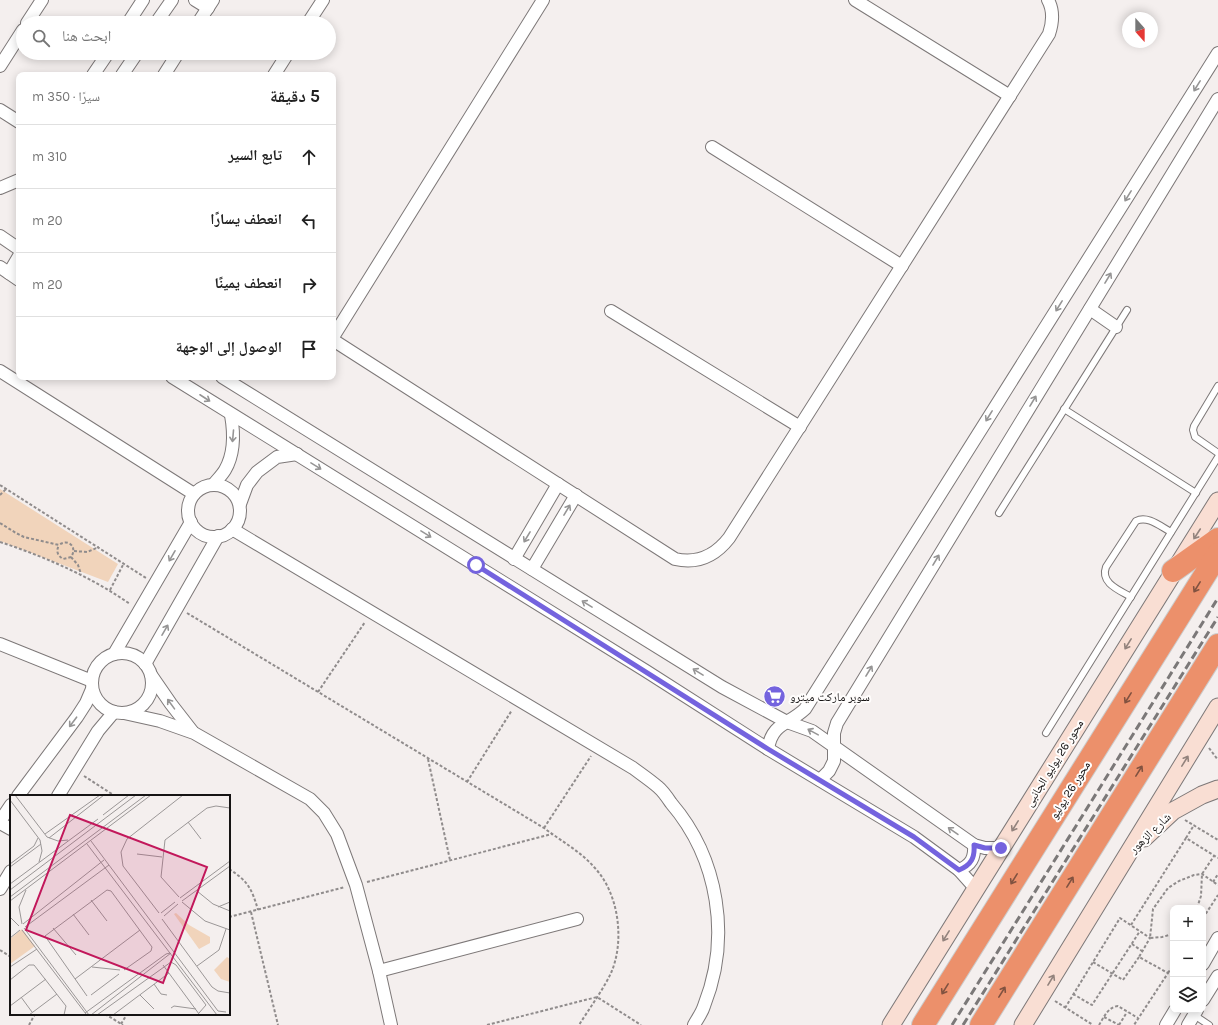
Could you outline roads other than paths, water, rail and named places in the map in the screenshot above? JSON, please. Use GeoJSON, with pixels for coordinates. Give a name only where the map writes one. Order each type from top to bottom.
{"type":"FeatureCollection","features":[{"type":"Feature","properties":{"kind":"highway"},"geometry":{"type":"LineString","coordinates":[[1174,571],[1218,539]]}},
{"type":"Feature","properties":{"kind":"highway","name":"محور 26 يوليو"},"geometry":{"type":"LineString","coordinates":[[923,1025],[1218,554]]}},
{"type":"Feature","properties":{"kind":"highway"},"geometry":{"type":"LineString","coordinates":[[981,1025],[1218,645]]}},
{"type":"Feature","properties":{"kind":"main road","name":"محور 26 يوليو الجانبى"},"geometry":{"type":"LineString","coordinates":[[891,1025],[1218,501]]}},
{"type":"Feature","properties":{"kind":"main road"},"geometry":{"type":"LineString","coordinates":[[1024,1025],[1218,707]]}},
{"type":"Feature","properties":{"kind":"main road","name":"شارع الزهور"},"geometry":{"type":"LineString","coordinates":[[1126,857],[1172,811],[1202,795],[1218,789]]}},
{"type":"Feature","properties":{"kind":"street"},"geometry":{"type":"LineString","coordinates":[[32,16],[42,0]]}},
{"type":"Feature","properties":{"kind":"street"},"geometry":{"type":"LineString","coordinates":[[133,16],[143,0]]}},
{"type":"Feature","properties":{"kind":"street"},"geometry":{"type":"LineString","coordinates":[[161,16],[172,0]]}},
{"type":"Feature","properties":{"kind":"street"},"geometry":{"type":"LineString","coordinates":[[195,0],[210,4],[202,16]]}},
{"type":"Feature","properties":{"kind":"street"},"geometry":{"type":"LineString","coordinates":[[313,16],[323,0]]}},
{"type":"Feature","properties":{"kind":"street"},"geometry":{"type":"LineString","coordinates":[[336,332],[543,0]]}},
{"type":"Feature","properties":{"kind":"street"},"geometry":{"type":"LineString","coordinates":[[855,0],[1010,96]]}},
{"type":"Feature","properties":{"kind":"street"},"geometry":{"type":"LineString","coordinates":[[336,342],[675,559],[689,561],[704,558],[718,550],[728,538],[1049,34],[1053,18],[1052,9],[1048,0]]}},
{"type":"Feature","properties":{"kind":"street"},"geometry":{"type":"LineString","coordinates":[[0,66],[16,41]]}},
{"type":"Feature","properties":{"kind":"street"},"geometry":{"type":"LineString","coordinates":[[768,749],[770,738],[775,730],[798,716],[804,709],[1218,53]]}},
{"type":"Feature","properties":{"kind":"street"},"geometry":{"type":"LineString","coordinates":[[95,72],[103,60]]}},
{"type":"Feature","properties":{"kind":"street"},"geometry":{"type":"LineString","coordinates":[[124,72],[132,60]]}},
{"type":"Feature","properties":{"kind":"street"},"geometry":{"type":"LineString","coordinates":[[166,72],[174,60]]}},
{"type":"Feature","properties":{"kind":"street"},"geometry":{"type":"LineString","coordinates":[[276,72],[284,60]]}},
{"type":"Feature","properties":{"kind":"street"},"geometry":{"type":"LineString","coordinates":[[820,780],[829,771],[834,761],[834,733],[837,723],[1218,99]]}},
{"type":"Feature","properties":{"kind":"street"},"geometry":{"type":"LineString","coordinates":[[0,110],[16,120]]}},
{"type":"Feature","properties":{"kind":"street"},"geometry":{"type":"LineString","coordinates":[[712,147],[902,266]]}},
{"type":"Feature","properties":{"kind":"street"},"geometry":{"type":"LineString","coordinates":[[0,188],[16,181]]}},
{"type":"Feature","properties":{"kind":"street"},"geometry":{"type":"LineString","coordinates":[[0,236],[16,247]]}},
{"type":"Feature","properties":{"kind":"street"},"geometry":{"type":"LineString","coordinates":[[9,273],[16,261]]}},
{"type":"Feature","properties":{"kind":"street"},"geometry":{"type":"LineString","coordinates":[[1090,309],[1116,327]]}},
{"type":"Feature","properties":{"kind":"street"},"geometry":{"type":"LineString","coordinates":[[611,310],[800,427]]}},
{"type":"Feature","properties":{"kind":"street"},"geometry":{"type":"LineString","coordinates":[[0,371],[194,494]]}},
{"type":"Feature","properties":{"kind":"street"},"geometry":{"type":"LineString","coordinates":[[177,380],[633,663],[768,749],[914,837],[959,870],[976,889]]}},
{"type":"Feature","properties":{"kind":"street"},"geometry":{"type":"LineString","coordinates":[[227,380],[722,687],[787,722],[812,731],[974,845],[985,848],[1001,848]]}},
{"type":"Feature","properties":{"kind":"street"},"geometry":{"type":"LineString","coordinates":[[213,485],[225,469],[230,457],[234,432],[231,415]]}},
{"type":"Feature","properties":{"kind":"street"},"geometry":{"type":"LineString","coordinates":[[240,504],[236,496],[230,490],[222,486],[206,486],[194,494],[189,508],[191,522],[199,532],[212,536],[226,534],[238,522],[240,504],[247,485],[257,472],[277,457],[297,454]]}},
{"type":"Feature","properties":{"kind":"street"},"geometry":{"type":"LineString","coordinates":[[514,559],[558,484]]}},
{"type":"Feature","properties":{"kind":"street"},"geometry":{"type":"LineString","coordinates":[[532,569],[576,495]]}},
{"type":"Feature","properties":{"kind":"street"},"geometry":{"type":"LineString","coordinates":[[114,654],[191,522]]}},
{"type":"Feature","properties":{"kind":"street"},"geometry":{"type":"LineString","coordinates":[[232,529],[633,768],[658,787],[684,817],[703,852],[715,890],[719,929],[716,969],[704,1007],[694,1025]]}},
{"type":"Feature","properties":{"kind":"street"},"geometry":{"type":"LineString","coordinates":[[59,795],[98,731],[119,712],[135,710],[143,703],[149,694],[152,684],[148,669],[178,607],[218,536]]}},
{"type":"Feature","properties":{"kind":"street"},"geometry":{"type":"LineString","coordinates":[[0,644],[92,685]]}},
{"type":"Feature","properties":{"kind":"street"},"geometry":{"type":"LineString","coordinates":[[19,795],[77,716],[92,685],[94,672],[99,664],[114,654],[131,654],[139,658],[148,669],[170,704],[194,733]]}},
{"type":"Feature","properties":{"kind":"street"},"geometry":{"type":"LineString","coordinates":[[92,685],[95,697],[100,704],[107,709],[160,721],[194,733],[310,799],[324,813],[337,834],[356,885],[379,971],[391,1025]]}},
{"type":"Feature","properties":{"kind":"street"},"geometry":{"type":"LineString","coordinates":[[5,813],[10,826]]}},
{"type":"Feature","properties":{"kind":"street"},"geometry":{"type":"LineString","coordinates":[[959,870],[970,864],[974,858],[974,845]]}},
{"type":"Feature","properties":{"kind":"street"},"geometry":{"type":"LineString","coordinates":[[0,888],[10,873]]}},
{"type":"Feature","properties":{"kind":"street"},"geometry":{"type":"LineString","coordinates":[[379,971],[576,919]]}},
{"type":"Feature","properties":{"kind":"street"},"geometry":{"type":"LineString","coordinates":[[1206,960],[1216,945]]}},
{"type":"Feature","properties":{"kind":"street"},"geometry":{"type":"LineString","coordinates":[[1206,995],[1218,976]]}},
{"type":"Feature","properties":{"kind":"street"},"geometry":{"type":"LineString","coordinates":[[1166,1025],[1173,1013]]}},
{"type":"Feature","properties":{"kind":"lane"},"geometry":{"type":"LineString","coordinates":[[999,513],[1127,310]]}},
{"type":"Feature","properties":{"kind":"lane"},"geometry":{"type":"LineString","coordinates":[[1218,386],[1196,422],[1193,430],[1195,437],[1218,453]]}},
{"type":"Feature","properties":{"kind":"lane"},"geometry":{"type":"LineString","coordinates":[[1064,409],[1196,492]]}},
{"type":"Feature","properties":{"kind":"lane"},"geometry":{"type":"LineString","coordinates":[[1046,733],[1218,457]]}},
{"type":"Feature","properties":{"kind":"lane"},"geometry":{"type":"LineString","coordinates":[[1131,597],[1107,582],[1104,574],[1106,567],[1133,524],[1139,520],[1150,520],[1171,532]]}},
{"type":"Feature","properties":{"kind":"lane"},"geometry":{"type":"LineString","coordinates":[[1193,1017],[1209,1025]]}},
{"type":"Feature","properties":{"kind":"railway"},"geometry":{"type":"LineString","coordinates":[[952,1025],[1218,598]]}},
{"type":"Feature","properties":{"kind":"railway"},"geometry":{"type":"LineString","coordinates":[[963,1025],[1218,617]]}},
{"type":"Feature","properties":{"kind":"place","name":"سوبر ماركت ميترو"},"geometry":{"type":"Point","coordinates":[775,697]}}]}
